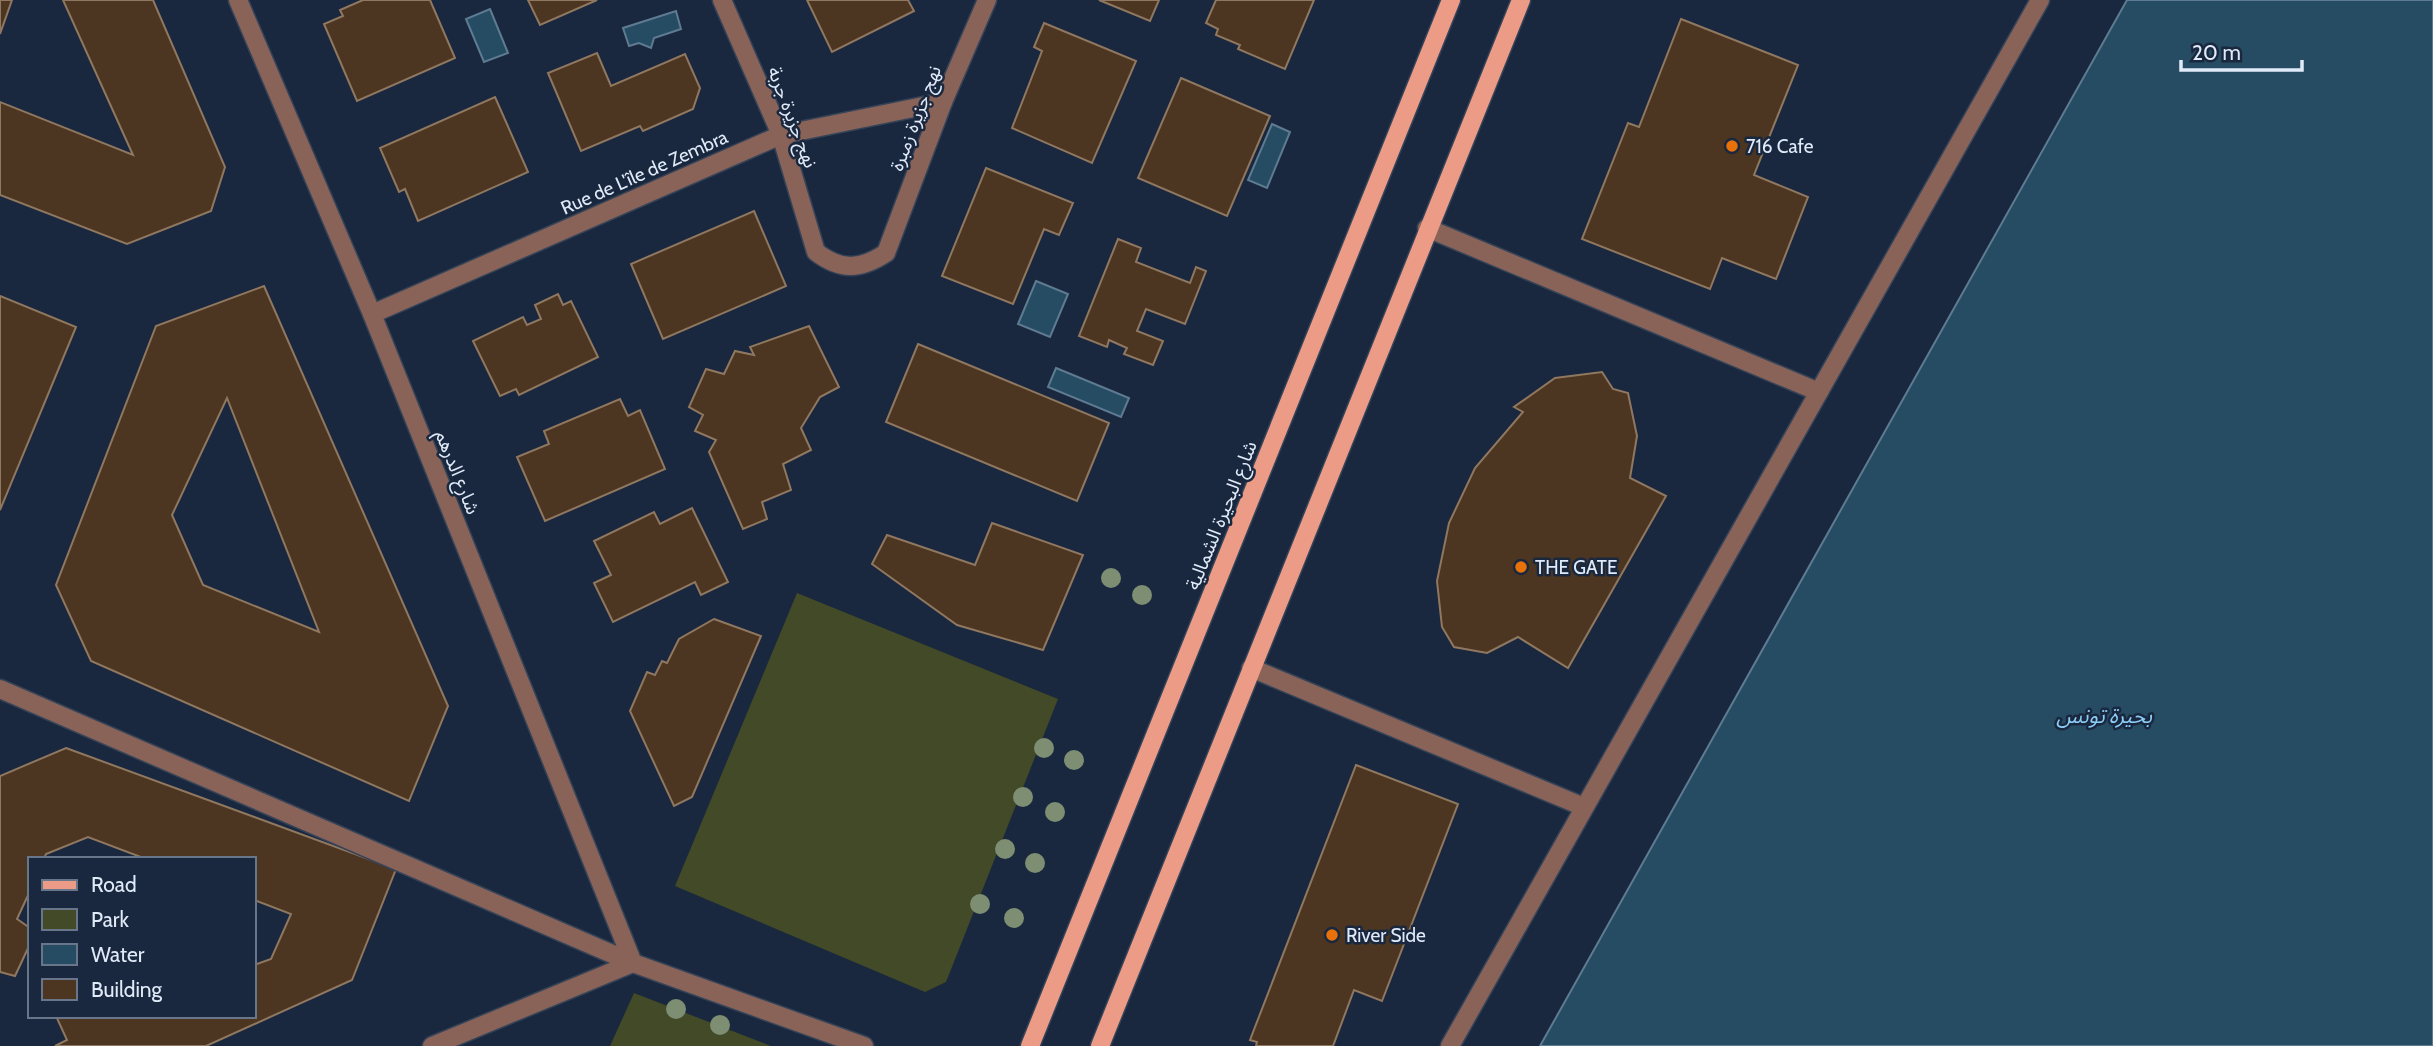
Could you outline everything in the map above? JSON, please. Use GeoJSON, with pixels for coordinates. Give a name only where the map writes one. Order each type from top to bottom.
{"type":"FeatureCollection","features":[{"type":"Feature","properties":{"kind":"main road","name":"شارع البحيرة الشمالية"},"geometry":{"type":"LineString","coordinates":[[1030,1046],[1451,0]]}},
{"type":"Feature","properties":{"kind":"main road"},"geometry":{"type":"LineString","coordinates":[[1100,1046],[1521,0]]}},
{"type":"Feature","properties":{"kind":"street","name":"شارع الدرهم"},"geometry":{"type":"LineString","coordinates":[[238,0],[372,314],[633,963]]}},
{"type":"Feature","properties":{"kind":"street","name":"نهج جزيرة جربة"},"geometry":{"type":"LineString","coordinates":[[722,0],[781,135],[816,251]]}},
{"type":"Feature","properties":{"kind":"street","name":"نهج جزيرة زمبرة"},"geometry":{"type":"LineString","coordinates":[[816,251],[831,264],[851,268],[871,263],[886,253],[943,102],[987,0]]}},
{"type":"Feature","properties":{"kind":"street"},"geometry":{"type":"LineString","coordinates":[[1450,1046],[2040,0]]}},
{"type":"Feature","properties":{"kind":"street","name":"Rue de L'île de Zembra"},"geometry":{"type":"LineString","coordinates":[[372,314],[781,135],[943,102]]}},
{"type":"Feature","properties":{"kind":"street"},"geometry":{"type":"LineString","coordinates":[[1427,228],[1819,392]]}},
{"type":"Feature","properties":{"kind":"street"},"geometry":{"type":"LineString","coordinates":[[1251,668],[1584,807]]}},
{"type":"Feature","properties":{"kind":"street"},"geometry":{"type":"LineString","coordinates":[[0,689],[633,963],[864,1046]]}},
{"type":"Feature","properties":{"kind":"street"},"geometry":{"type":"LineString","coordinates":[[432,1046],[633,963]]}},
{"type":"Feature","properties":{"kind":"green space"},"geometry":{"type":"Polygon","coordinates":[[[797,593],[1058,699],[946,982],[925,992],[675,886],[797,593]]]}},
{"type":"Feature","properties":{"kind":"green space"},"geometry":{"type":"Polygon","coordinates":[[[634,993],[771,1046],[610,1046],[634,993]]]}},
{"type":"Feature","properties":{"kind":"water","name":"بحيرة تونس"},"geometry":{"type":"Polygon","coordinates":[[[2127,0],[2433,0],[2433,1046],[1540,1046],[2127,0]]]}},
{"type":"Feature","properties":{"kind":"water"},"geometry":{"type":"Polygon","coordinates":[[[490,9],[508,53],[484,62],[466,19],[490,9]]]}},
{"type":"Feature","properties":{"kind":"water"},"geometry":{"type":"Polygon","coordinates":[[[676,11],[681,29],[654,38],[651,48],[639,43],[629,46],[623,28],[676,11]]]}},
{"type":"Feature","properties":{"kind":"water"},"geometry":{"type":"Polygon","coordinates":[[[1272,124],[1290,132],[1267,188],[1248,180],[1272,124]]]}},
{"type":"Feature","properties":{"kind":"water"},"geometry":{"type":"Polygon","coordinates":[[[1036,281],[1068,294],[1050,337],[1018,324],[1036,281]]]}},
{"type":"Feature","properties":{"kind":"water"},"geometry":{"type":"Polygon","coordinates":[[[1056,368],[1129,398],[1121,417],[1048,387],[1056,368]]]}},
{"type":"Feature","properties":{"kind":"building"},"geometry":{"type":"Polygon","coordinates":[[[0,0],[12,0],[0,34],[0,0]]]}},
{"type":"Feature","properties":{"kind":"building"},"geometry":{"type":"Polygon","coordinates":[[[63,0],[153,0],[225,167],[211,211],[127,244],[0,195],[0,102],[133,155],[63,0]]]}},
{"type":"Feature","properties":{"kind":"building"},"geometry":{"type":"Polygon","coordinates":[[[363,0],[430,0],[455,58],[357,101],[324,24],[343,16],[340,10],[363,0]]]}},
{"type":"Feature","properties":{"kind":"building"},"geometry":{"type":"Polygon","coordinates":[[[528,0],[597,0],[540,25],[528,0]]]}},
{"type":"Feature","properties":{"kind":"building"},"geometry":{"type":"Polygon","coordinates":[[[807,0],[908,0],[914,11],[832,52],[807,0]]]}},
{"type":"Feature","properties":{"kind":"building"},"geometry":{"type":"Polygon","coordinates":[[[1099,0],[1159,0],[1150,21],[1099,0]]]}},
{"type":"Feature","properties":{"kind":"building"},"geometry":{"type":"Polygon","coordinates":[[[1216,0],[1314,0],[1285,69],[1238,49],[1240,45],[1216,35],[1218,29],[1206,23],[1216,0]]]}},
{"type":"Feature","properties":{"kind":"building"},"geometry":{"type":"Polygon","coordinates":[[[1681,19],[1798,65],[1754,175],[1808,197],[1776,279],[1722,258],[1710,289],[1582,239],[1628,123],[1639,127],[1681,19]]]}},
{"type":"Feature","properties":{"kind":"building"},"geometry":{"type":"Polygon","coordinates":[[[1044,23],[1136,61],[1092,163],[1012,128],[1042,51],[1034,47],[1044,23]]]}},
{"type":"Feature","properties":{"kind":"building"},"geometry":{"type":"Polygon","coordinates":[[[597,53],[611,86],[685,54],[700,88],[693,109],[643,131],[640,126],[581,151],[548,73],[597,53]]]}},
{"type":"Feature","properties":{"kind":"building"},"geometry":{"type":"Polygon","coordinates":[[[1181,78],[1270,116],[1227,216],[1138,178],[1181,78]]]}},
{"type":"Feature","properties":{"kind":"building"},"geometry":{"type":"Polygon","coordinates":[[[495,97],[528,172],[418,221],[405,189],[399,192],[380,148],[495,97]]]}},
{"type":"Feature","properties":{"kind":"building"},"geometry":{"type":"Polygon","coordinates":[[[986,168],[1073,203],[1059,235],[1044,229],[1013,304],[942,276],[986,168]]]}},
{"type":"Feature","properties":{"kind":"building"},"geometry":{"type":"Polygon","coordinates":[[[754,211],[786,286],[663,339],[631,264],[754,211]]]}},
{"type":"Feature","properties":{"kind":"building"},"geometry":{"type":"Polygon","coordinates":[[[1118,239],[1141,248],[1136,262],[1190,283],[1196,267],[1206,271],[1185,324],[1146,309],[1137,331],[1163,341],[1153,365],[1124,354],[1127,348],[1109,340],[1107,347],[1079,336],[1118,239]]]}},
{"type":"Feature","properties":{"kind":"building"},"geometry":{"type":"Polygon","coordinates":[[[264,286],[448,706],[409,801],[91,661],[56,585],[156,326],[264,286]],[[227,398],[172,515],[203,585],[319,632],[227,398]]]}},
{"type":"Feature","properties":{"kind":"building"},"geometry":{"type":"Polygon","coordinates":[[[558,294],[563,305],[571,301],[598,357],[519,395],[516,389],[500,396],[473,341],[523,317],[527,325],[541,319],[535,305],[558,294]]]}},
{"type":"Feature","properties":{"kind":"building"},"geometry":{"type":"Polygon","coordinates":[[[0,296],[76,327],[0,510],[0,296]]]}},
{"type":"Feature","properties":{"kind":"building"},"geometry":{"type":"Polygon","coordinates":[[[809,326],[839,387],[820,397],[801,428],[811,450],[783,464],[791,490],[762,502],[767,519],[743,529],[709,452],[716,440],[695,431],[703,415],[689,407],[706,369],[724,374],[735,351],[754,355],[750,347],[809,326]]]}},
{"type":"Feature","properties":{"kind":"building"},"geometry":{"type":"Polygon","coordinates":[[[918,344],[1109,423],[1077,501],[886,422],[918,344]]]}},
{"type":"Feature","properties":{"kind":"building"},"geometry":{"type":"Polygon","coordinates":[[[1602,372],[1613,389],[1628,393],[1637,436],[1630,478],[1666,496],[1568,668],[1518,637],[1487,653],[1454,647],[1442,627],[1437,581],[1449,523],[1475,468],[1523,412],[1514,407],[1555,378],[1602,372]]]}},
{"type":"Feature","properties":{"kind":"building"},"geometry":{"type":"Polygon","coordinates":[[[620,399],[628,416],[640,410],[665,469],[545,521],[517,457],[549,444],[544,431],[620,399]]]}},
{"type":"Feature","properties":{"kind":"building"},"geometry":{"type":"Polygon","coordinates":[[[692,508],[728,582],[701,595],[695,582],[613,622],[594,583],[611,575],[594,541],[654,512],[660,524],[692,508]]]}},
{"type":"Feature","properties":{"kind":"building"},"geometry":{"type":"Polygon","coordinates":[[[992,523],[1083,555],[1043,650],[957,625],[872,564],[887,535],[975,565],[992,523]]]}},
{"type":"Feature","properties":{"kind":"building"},"geometry":{"type":"Polygon","coordinates":[[[714,619],[761,636],[692,797],[674,806],[630,711],[647,672],[655,675],[662,661],[667,663],[679,639],[714,619]]]}},
{"type":"Feature","properties":{"kind":"building"},"geometry":{"type":"Polygon","coordinates":[[[66,748],[396,869],[352,980],[206,1046],[55,1046],[67,1040],[57,1018],[256,1018],[256,964],[271,959],[291,914],[256,901],[256,857],[141,857],[88,837],[46,854],[45,857],[28,857],[28,895],[17,919],[28,927],[28,948],[15,976],[0,972],[0,776],[66,748]]]}},
{"type":"Feature","properties":{"kind":"building"},"geometry":{"type":"Polygon","coordinates":[[[1356,765],[1458,804],[1382,1001],[1354,990],[1333,1046],[1256,1046],[1257,1042],[1250,1040],[1356,765]]]}},
{"type":"Feature","properties":{"kind":"place","name":"716 Cafe"},"geometry":{"type":"Point","coordinates":[1732,146]}},
{"type":"Feature","properties":{"kind":"place","name":"THE GATE"},"geometry":{"type":"Point","coordinates":[1521,567]}},
{"type":"Feature","properties":{"kind":"place","name":"River Side"},"geometry":{"type":"Point","coordinates":[1332,935]}}]}
